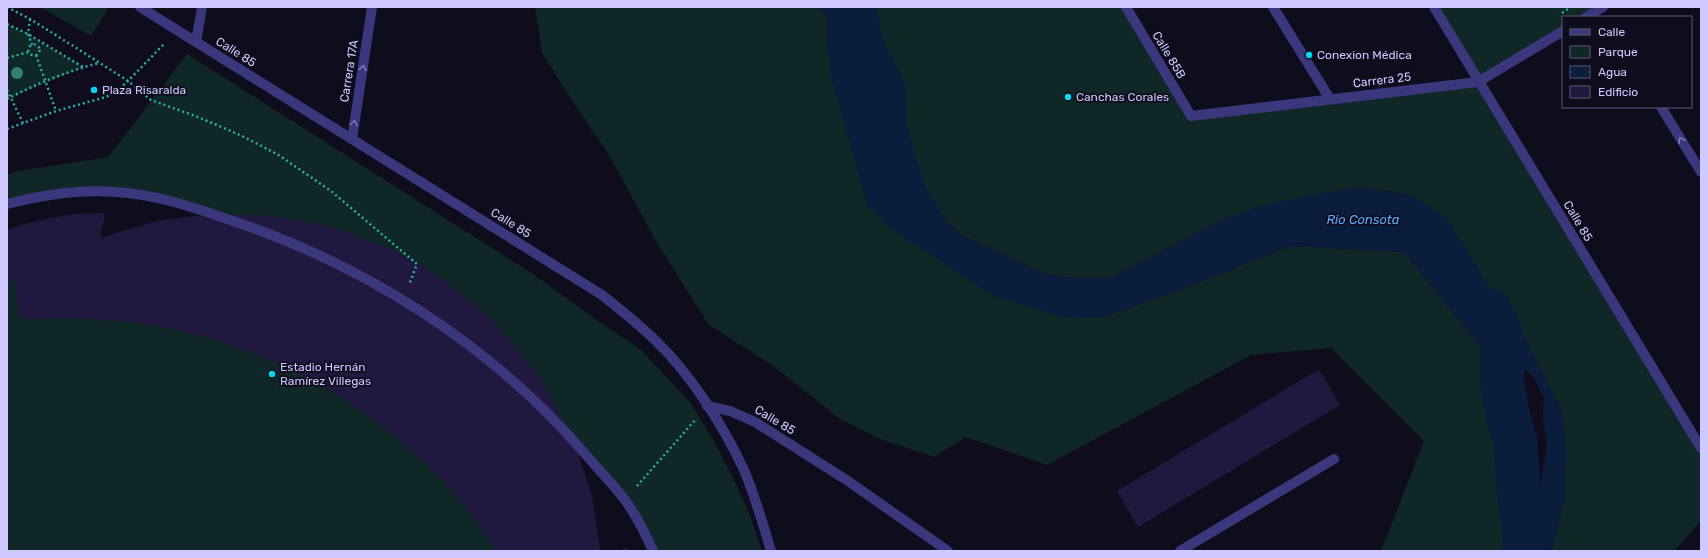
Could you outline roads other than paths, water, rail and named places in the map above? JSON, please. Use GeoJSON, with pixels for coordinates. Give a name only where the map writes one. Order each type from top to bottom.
{"type":"FeatureCollection","features":[{"type":"Feature","properties":{"kind":"street","name":"Calle 85"},"geometry":{"type":"LineString","coordinates":[[140,7],[602,295],[633,320],[659,344],[688,378],[707,406],[730,411],[755,422],[848,481],[948,551]]}},
{"type":"Feature","properties":{"kind":"street"},"geometry":{"type":"LineString","coordinates":[[196,42],[202,7]]}},
{"type":"Feature","properties":{"kind":"street","name":"Carrera 17A"},"geometry":{"type":"LineString","coordinates":[[352,140],[372,7]]}},
{"type":"Feature","properties":{"kind":"street","name":"Calle 85B"},"geometry":{"type":"LineString","coordinates":[[1126,7],[1191,116]]}},
{"type":"Feature","properties":{"kind":"street"},"geometry":{"type":"LineString","coordinates":[[1273,7],[1330,99]]}},
{"type":"Feature","properties":{"kind":"street","name":"Calle 85"},"geometry":{"type":"LineString","coordinates":[[1434,7],[1478,82],[1701,448]]}},
{"type":"Feature","properties":{"kind":"street"},"geometry":{"type":"LineString","coordinates":[[1588,16],[1602,7],[1606,16]]}},
{"type":"Feature","properties":{"kind":"street","name":"Carrera 25"},"geometry":{"type":"LineString","coordinates":[[1191,116],[1478,82],[1562,32]]}},
{"type":"Feature","properties":{"kind":"street"},"geometry":{"type":"LineString","coordinates":[[1662,108],[1701,172]]}},
{"type":"Feature","properties":{"kind":"street"},"geometry":{"type":"LineString","coordinates":[[7,204],[56,194],[85,191],[145,195],[174,201],[244,224],[326,257],[403,300],[464,341],[510,378],[573,439],[624,500],[643,530],[653,551]]}},
{"type":"Feature","properties":{"kind":"street"},"geometry":{"type":"LineString","coordinates":[[707,406],[744,470],[771,551]]}},
{"type":"Feature","properties":{"kind":"street"},"geometry":{"type":"LineString","coordinates":[[1180,551],[1334,459]]}},
{"type":"Feature","properties":{"kind":"water","name":"Rio Consota"},"geometry":{"type":"Polygon","coordinates":[[[818,7],[854,7],[862,48],[893,158],[958,233],[1044,274],[1069,278],[1113,277],[1226,218],[1273,203],[1338,190],[1365,188],[1411,195],[1446,217],[1497,299],[1519,326],[1562,410],[1566,450],[1565,498],[1551,551],[1521,551],[1519,493],[1483,350],[1404,252],[1291,246],[1182,289],[1103,317],[1066,318],[994,296],[891,229],[867,204],[831,76],[827,45],[828,18],[818,7]],[[1502,364],[1502,380],[1508,417],[1538,496],[1547,447],[1543,418],[1544,398],[1532,375],[1516,364],[1502,364]]]}},
{"type":"Feature","properties":{"kind":"waterway"},"geometry":{"type":"LineString","coordinates":[[854,7],[862,48],[884,90],[885,130],[893,158],[907,200],[917,213]]}},
{"type":"Feature","properties":{"kind":"waterway"},"geometry":{"type":"LineString","coordinates":[[1490,311],[1502,337],[1502,380],[1508,417],[1515,439],[1519,493],[1525,539],[1523,551]]}},
{"type":"Feature","properties":{"kind":"place","name":"Conexion Médica"},"geometry":{"type":"Point","coordinates":[1309,55]}},
{"type":"Feature","properties":{"kind":"place","name":"Plaza Risaralda"},"geometry":{"type":"Point","coordinates":[94,90]}},
{"type":"Feature","properties":{"kind":"place","name":"Canchas Corales"},"geometry":{"type":"Point","coordinates":[1068,97]}},
{"type":"Feature","properties":{"kind":"place","name":"Estadio Hernán Ramírez Villegas"},"geometry":{"type":"Point","coordinates":[272,374]}}]}
